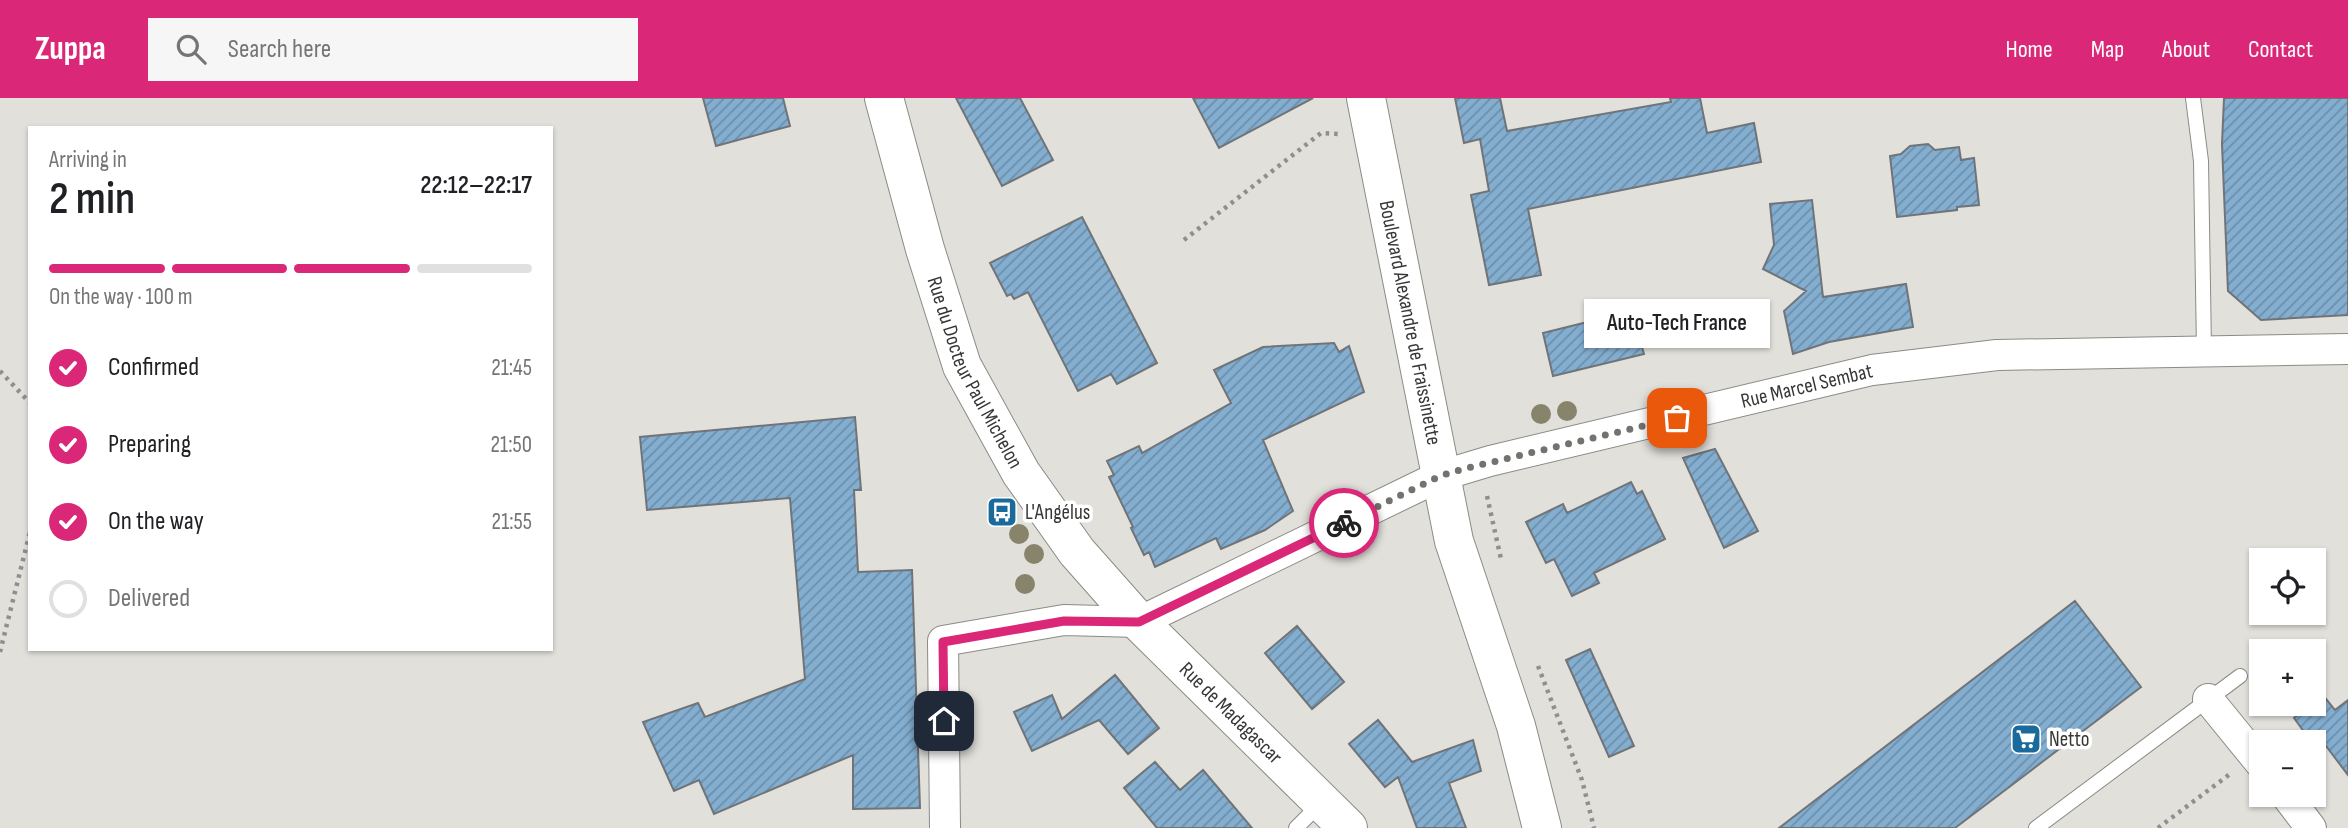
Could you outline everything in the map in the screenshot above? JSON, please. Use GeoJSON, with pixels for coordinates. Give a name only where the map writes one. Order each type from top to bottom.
{"type":"FeatureCollection","features":[{"type":"Feature","properties":{"kind":"street","name":"Rue du Docteur Paul Michelon"},"geometry":{"type":"LineString","coordinates":[[884,98],[925,249],[962,366],[1021,473],[1077,552],[1139,622]]}},
{"type":"Feature","properties":{"kind":"street","name":"Boulevard Alexandre de Fraissinette"},"geometry":{"type":"LineString","coordinates":[[1366,98],[1454,541],[1516,726],[1542,828]]}},
{"type":"Feature","properties":{"kind":"street","name":"Rue Marcel Sembat"},"geometry":{"type":"LineString","coordinates":[[1139,622],[1440,476],[1476,465],[1872,370],[1997,355],[2348,349]]}},
{"type":"Feature","properties":{"kind":"street"},"geometry":{"type":"LineString","coordinates":[[944,828],[943,642],[1064,621],[1139,622]]}},
{"type":"Feature","properties":{"kind":"street","name":"Rue de Madagascar"},"geometry":{"type":"LineString","coordinates":[[1139,622],[1322,819]]}},
{"type":"Feature","properties":{"kind":"street"},"geometry":{"type":"LineString","coordinates":[[2208,699],[2249,749]]}},
{"type":"Feature","properties":{"kind":"street"},"geometry":{"type":"LineString","coordinates":[[2295,807],[2311,828]]}},
{"type":"Feature","properties":{"kind":"lane"},"geometry":{"type":"LineString","coordinates":[[2193,98],[2201,160],[2204,350]]}},
{"type":"Feature","properties":{"kind":"lane"},"geometry":{"type":"LineString","coordinates":[[2036,828],[2240,676]]}},
{"type":"Feature","properties":{"kind":"path"},"geometry":{"type":"LineString","coordinates":[[1184,240],[1321,133]]}},
{"type":"Feature","properties":{"kind":"path"},"geometry":{"type":"LineString","coordinates":[[0,371],[28,401]]}},
{"type":"Feature","properties":{"kind":"path"},"geometry":{"type":"LineString","coordinates":[[1476,465],[1487,495],[1503,568]]}},
{"type":"Feature","properties":{"kind":"path"},"geometry":{"type":"LineString","coordinates":[[0,652],[28,540]]}},
{"type":"Feature","properties":{"kind":"path"},"geometry":{"type":"LineString","coordinates":[[1536,663],[1578,768],[1594,828]]}},
{"type":"Feature","properties":{"kind":"path"},"geometry":{"type":"LineString","coordinates":[[2158,828],[2249,766]]}},
{"type":"Feature","properties":{"kind":"building"},"geometry":{"type":"Polygon","coordinates":[[[703,98],[783,98],[790,126],[716,146],[703,98]]]}},
{"type":"Feature","properties":{"kind":"building"},"geometry":{"type":"Polygon","coordinates":[[[956,98],[1020,98],[1053,160],[1002,186],[956,98]]]}},
{"type":"Feature","properties":{"kind":"building"},"geometry":{"type":"Polygon","coordinates":[[[1193,98],[1313,98],[1219,148],[1193,98]]]}},
{"type":"Feature","properties":{"kind":"building"},"geometry":{"type":"Polygon","coordinates":[[[1455,98],[1500,98],[1507,131],[1671,102],[1670,98],[1700,98],[1707,133],[1754,123],[1761,162],[1528,209],[1541,275],[1489,285],[1471,195],[1489,191],[1480,139],[1464,143],[1455,98]]]}},
{"type":"Feature","properties":{"kind":"building"},"geometry":{"type":"Polygon","coordinates":[[[2224,98],[2348,98],[2348,315],[2261,320],[2228,291],[2222,144],[2224,98]]]}},
{"type":"Feature","properties":{"kind":"building"},"geometry":{"type":"Polygon","coordinates":[[[1928,144],[1935,150],[1959,147],[1961,160],[1974,158],[1979,205],[1897,217],[1890,156],[1901,154],[1910,146],[1928,144]]]}},
{"type":"Feature","properties":{"kind":"building"},"geometry":{"type":"Polygon","coordinates":[[[1812,200],[1823,297],[1906,284],[1913,327],[1829,342],[1793,354],[1784,311],[1806,291],[1763,269],[1774,245],[1770,204],[1812,200]]]}},
{"type":"Feature","properties":{"kind":"building"},"geometry":{"type":"Polygon","coordinates":[[[1082,217],[1157,363],[1117,384],[1111,374],[1078,391],[1028,292],[1014,299],[1011,294],[1007,296],[990,263],[1082,217]]]}},
{"type":"Feature","properties":{"kind":"building"},"geometry":{"type":"Polygon","coordinates":[[[1652,306],[1660,335],[1640,340],[1644,354],[1553,376],[1543,333],[1652,306]]]}},
{"type":"Feature","properties":{"kind":"building"},"geometry":{"type":"Polygon","coordinates":[[[1334,343],[1339,352],[1349,346],[1364,392],[1263,440],[1293,511],[1265,530],[1221,549],[1216,538],[1155,567],[1149,552],[1144,555],[1131,528],[1133,527],[1109,477],[1114,475],[1107,461],[1139,446],[1142,453],[1231,403],[1214,370],[1263,347],[1334,343]]]}},
{"type":"Feature","properties":{"kind":"building"},"geometry":{"type":"Polygon","coordinates":[[[855,417],[861,490],[854,490],[858,572],[912,570],[920,808],[853,809],[853,755],[714,814],[699,780],[674,791],[643,722],[698,703],[705,717],[805,679],[790,498],[647,510],[640,437],[855,417]]]}},
{"type":"Feature","properties":{"kind":"building"},"geometry":{"type":"Polygon","coordinates":[[[1715,449],[1758,531],[1724,548],[1683,458],[1715,449]]]}},
{"type":"Feature","properties":{"kind":"building"},"geometry":{"type":"Polygon","coordinates":[[[1631,482],[1637,494],[1642,491],[1665,539],[1594,573],[1599,583],[1572,596],[1554,559],[1546,563],[1526,522],[1563,504],[1567,513],[1631,482]]]}},
{"type":"Feature","properties":{"kind":"building"},"geometry":{"type":"Polygon","coordinates":[[[2075,601],[2141,687],[1955,828],[1779,828],[2075,601]]]}},
{"type":"Feature","properties":{"kind":"building"},"geometry":{"type":"Polygon","coordinates":[[[1297,626],[1344,682],[1312,709],[1265,653],[1297,626]]]}},
{"type":"Feature","properties":{"kind":"building"},"geometry":{"type":"Polygon","coordinates":[[[1590,649],[1634,746],[1609,757],[1566,660],[1590,649]]]}},
{"type":"Feature","properties":{"kind":"building"},"geometry":{"type":"Polygon","coordinates":[[[1115,675],[1159,728],[1128,754],[1099,720],[1032,751],[1014,712],[1052,695],[1062,719],[1115,675]]]}},
{"type":"Feature","properties":{"kind":"building"},"geometry":{"type":"Polygon","coordinates":[[[2326,699],[2335,710],[2348,700],[2348,775],[2326,746],[2326,730],[2303,730],[2294,718],[2326,716],[2326,699]]]}},
{"type":"Feature","properties":{"kind":"building"},"geometry":{"type":"Polygon","coordinates":[[[1378,720],[1412,762],[1473,740],[1481,771],[1449,783],[1466,828],[1417,828],[1398,777],[1385,787],[1349,744],[1378,720]]]}},
{"type":"Feature","properties":{"kind":"building"},"geometry":{"type":"Polygon","coordinates":[[[1155,762],[1180,790],[1203,770],[1252,828],[1157,828],[1124,788],[1155,762]]]}},
{"type":"Feature","properties":{"kind":"way so far"},"geometry":{"type":"LineString","coordinates":[[1344,523],[1440,476],[1490,461],[1677,418]]}},
{"type":"Feature","properties":{"kind":"place","name":"Auto-Tech France"},"geometry":{"type":"Point","coordinates":[1677,418]}},
{"type":"Feature","properties":{"kind":"place","name":"L'Angélus"},"geometry":{"type":"Point","coordinates":[1002,512]}},
{"type":"Feature","properties":{"kind":"place","name":"Netto"},"geometry":{"type":"Point","coordinates":[2026,739]}},
{"type":"Feature","properties":{"kind":"route"},"geometry":{"type":"LineString","coordinates":[[944,721],[943,642],[1064,621],[1139,622],[1344,523]]}}]}
